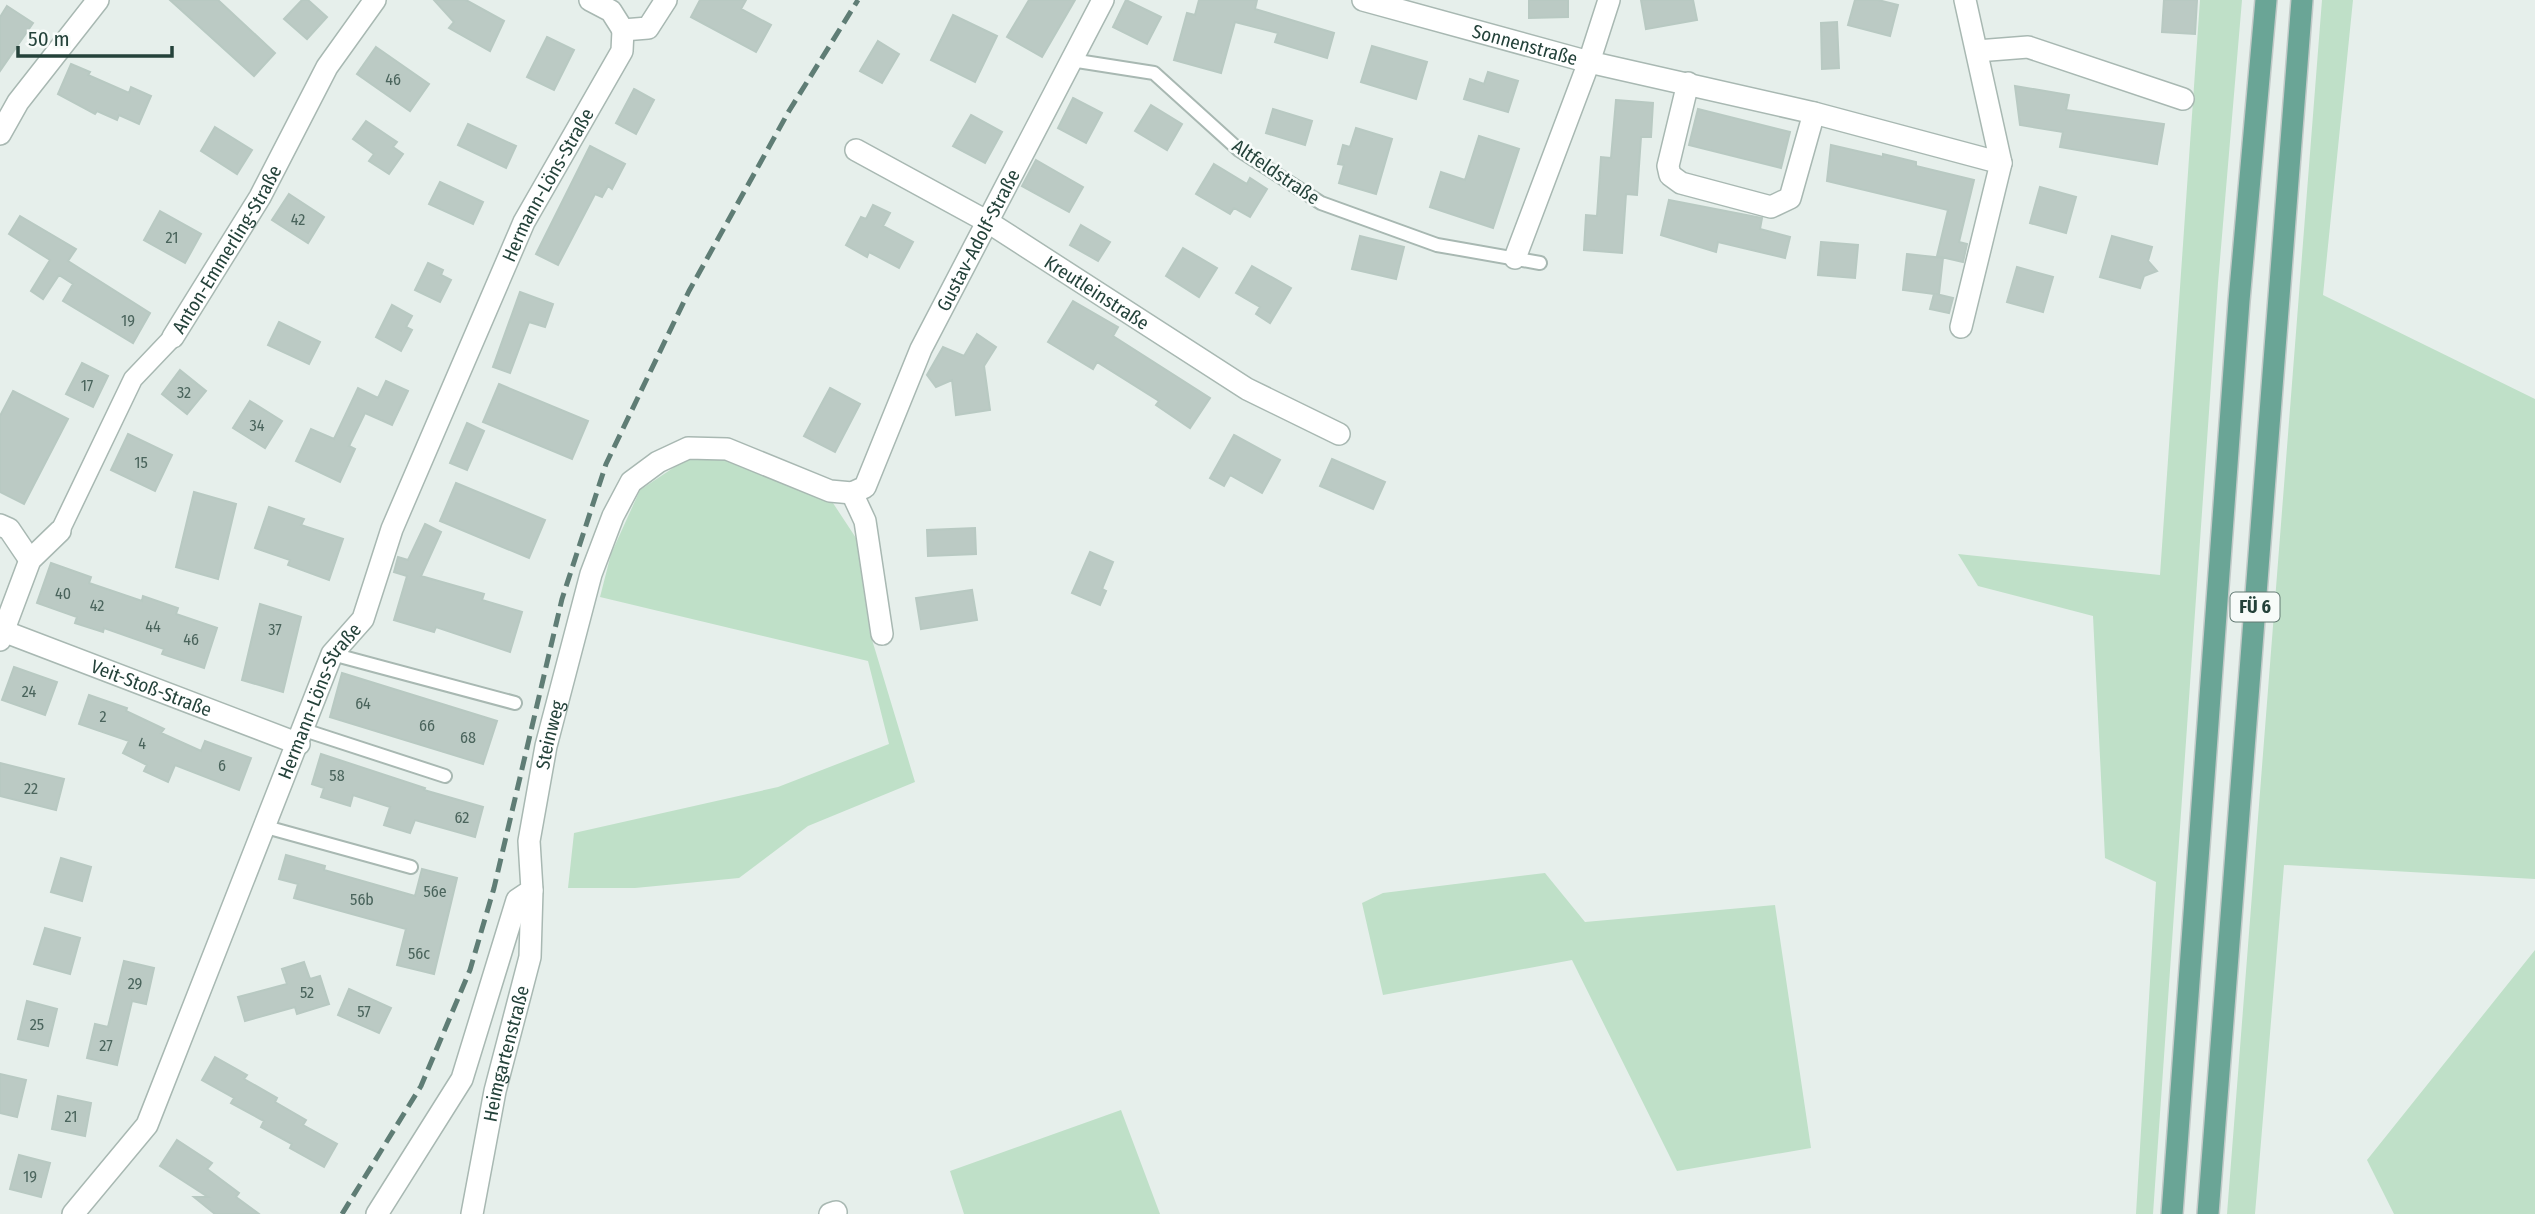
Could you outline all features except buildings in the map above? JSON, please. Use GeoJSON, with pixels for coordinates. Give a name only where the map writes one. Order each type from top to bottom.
{"type":"FeatureCollection","features":[{"type":"Feature","properties":{"kind":"main road","name":"FÜ 6"},"geometry":{"type":"LineString","coordinates":[[2172,1214],[2239,302],[2266,0]]}},
{"type":"Feature","properties":{"kind":"main road","name":"FÜ 6"},"geometry":{"type":"LineString","coordinates":[[2208,1214],[2302,0]]}},
{"type":"Feature","properties":{"kind":"street"},"geometry":{"type":"LineString","coordinates":[[0,134],[18,102],[98,0]]}},
{"type":"Feature","properties":{"kind":"street","name":"Anton-Emmerling-Straße"},"geometry":{"type":"LineString","coordinates":[[2,636],[30,560],[60,531],[132,379],[173,337],[260,197],[327,67],[375,0]]}},
{"type":"Feature","properties":{"kind":"street"},"geometry":{"type":"LineString","coordinates":[[590,0],[611,11],[622,30],[648,28],[666,0]]}},
{"type":"Feature","properties":{"kind":"street","name":"Gustav-Adolf-Straße"},"geometry":{"type":"LineString","coordinates":[[859,490],[921,349],[1103,0]]}},
{"type":"Feature","properties":{"kind":"street","name":"Sonnenstraße"},"geometry":{"type":"LineString","coordinates":[[1363,0],[1589,62],[1814,113],[2001,163]]}},
{"type":"Feature","properties":{"kind":"street"},"geometry":{"type":"LineString","coordinates":[[1515,258],[1589,62],[1609,0]]}},
{"type":"Feature","properties":{"kind":"street"},"geometry":{"type":"LineString","coordinates":[[1961,327],[2001,163],[1965,0]]}},
{"type":"Feature","properties":{"kind":"street","name":"Hermann-Löns-Straße"},"geometry":{"type":"LineString","coordinates":[[73,1214],[147,1125],[332,654],[363,619],[392,529],[524,222],[622,51],[622,30]]}},
{"type":"Feature","properties":{"kind":"street"},"geometry":{"type":"LineString","coordinates":[[1977,51],[2028,47],[2183,99]]}},
{"type":"Feature","properties":{"kind":"street"},"geometry":{"type":"LineString","coordinates":[[1688,83],[1668,166],[1670,175],[1681,183],[1771,206],[1790,198],[1814,113]]}},
{"type":"Feature","properties":{"kind":"street","name":"Kreutleinstraße"},"geometry":{"type":"LineString","coordinates":[[856,150],[988,222],[1247,389],[1339,434]]}},
{"type":"Feature","properties":{"kind":"street","name":"Steinweg"},"geometry":{"type":"LineString","coordinates":[[532,890],[529,841],[546,746],[591,574],[613,516],[631,482],[658,463],[688,448],[727,449],[830,491],[859,490]]}},
{"type":"Feature","properties":{"kind":"street"},"geometry":{"type":"LineString","coordinates":[[859,490],[882,634]]}},
{"type":"Feature","properties":{"kind":"street"},"geometry":{"type":"LineString","coordinates":[[0,525],[9,528],[30,560]]}},
{"type":"Feature","properties":{"kind":"street","name":"Veit-Stoß-Straße"},"geometry":{"type":"LineString","coordinates":[[2,636],[301,737]]}},
{"type":"Feature","properties":{"kind":"street"},"geometry":{"type":"LineString","coordinates":[[377,1214],[462,1079],[517,900],[532,890]]}},
{"type":"Feature","properties":{"kind":"street","name":"Heimgartenstraße"},"geometry":{"type":"LineString","coordinates":[[472,1214],[495,1091],[530,957],[532,890]]}},
{"type":"Feature","properties":{"kind":"street"},"geometry":{"type":"LineString","coordinates":[[462,1079],[495,1091]]}},
{"type":"Feature","properties":{"kind":"lane","name":"Altfeldstraße"},"geometry":{"type":"LineString","coordinates":[[1071,60],[1154,73],[1238,150],[1321,204],[1437,245],[1540,263]]}},
{"type":"Feature","properties":{"kind":"lane"},"geometry":{"type":"LineString","coordinates":[[332,654],[515,703]]}},
{"type":"Feature","properties":{"kind":"lane"},"geometry":{"type":"LineString","coordinates":[[301,737],[445,776]]}},
{"type":"Feature","properties":{"kind":"lane"},"geometry":{"type":"LineString","coordinates":[[266,827],[411,867]]}},
{"type":"Feature","properties":{"kind":"green space"},"geometry":{"type":"Polygon","coordinates":[[[2200,0],[2242,0],[2218,283],[2153,1214],[2136,1214],[2156,882],[2105,858],[2093,616],[1978,586],[1958,554],[2160,575],[2200,0]]]}},
{"type":"Feature","properties":{"kind":"green space"},"geometry":{"type":"Polygon","coordinates":[[[2322,0],[2353,0],[2323,295],[2535,399],[2535,879],[2284,865],[2255,1214],[2227,1214],[2322,0]]]}},
{"type":"Feature","properties":{"kind":"green space"},"geometry":{"type":"Polygon","coordinates":[[[688,458],[723,459],[831,500],[856,538],[870,633],[915,782],[808,826],[739,878],[635,888],[568,888],[574,833],[778,787],[889,744],[868,661],[600,597],[611,554],[640,490],[688,458]]]}},
{"type":"Feature","properties":{"kind":"green space"},"geometry":{"type":"Polygon","coordinates":[[[1545,873],[1585,922],[1775,905],[1811,1148],[1677,1171],[1572,960],[1383,995],[1362,903],[1383,893],[1545,873]]]}},
{"type":"Feature","properties":{"kind":"green space"},"geometry":{"type":"Polygon","coordinates":[[[2535,950],[2535,1214],[2394,1214],[2367,1160],[2535,950]]]}},
{"type":"Feature","properties":{"kind":"green space"},"geometry":{"type":"Polygon","coordinates":[[[1121,1110],[1160,1214],[964,1214],[950,1171],[1121,1110]]]}},
{"type":"Feature","properties":{"kind":"railway"},"geometry":{"type":"LineString","coordinates":[[342,1214],[421,1086],[470,970],[494,888],[562,599],[606,464],[689,291],[789,111],[858,0]]}}]}
